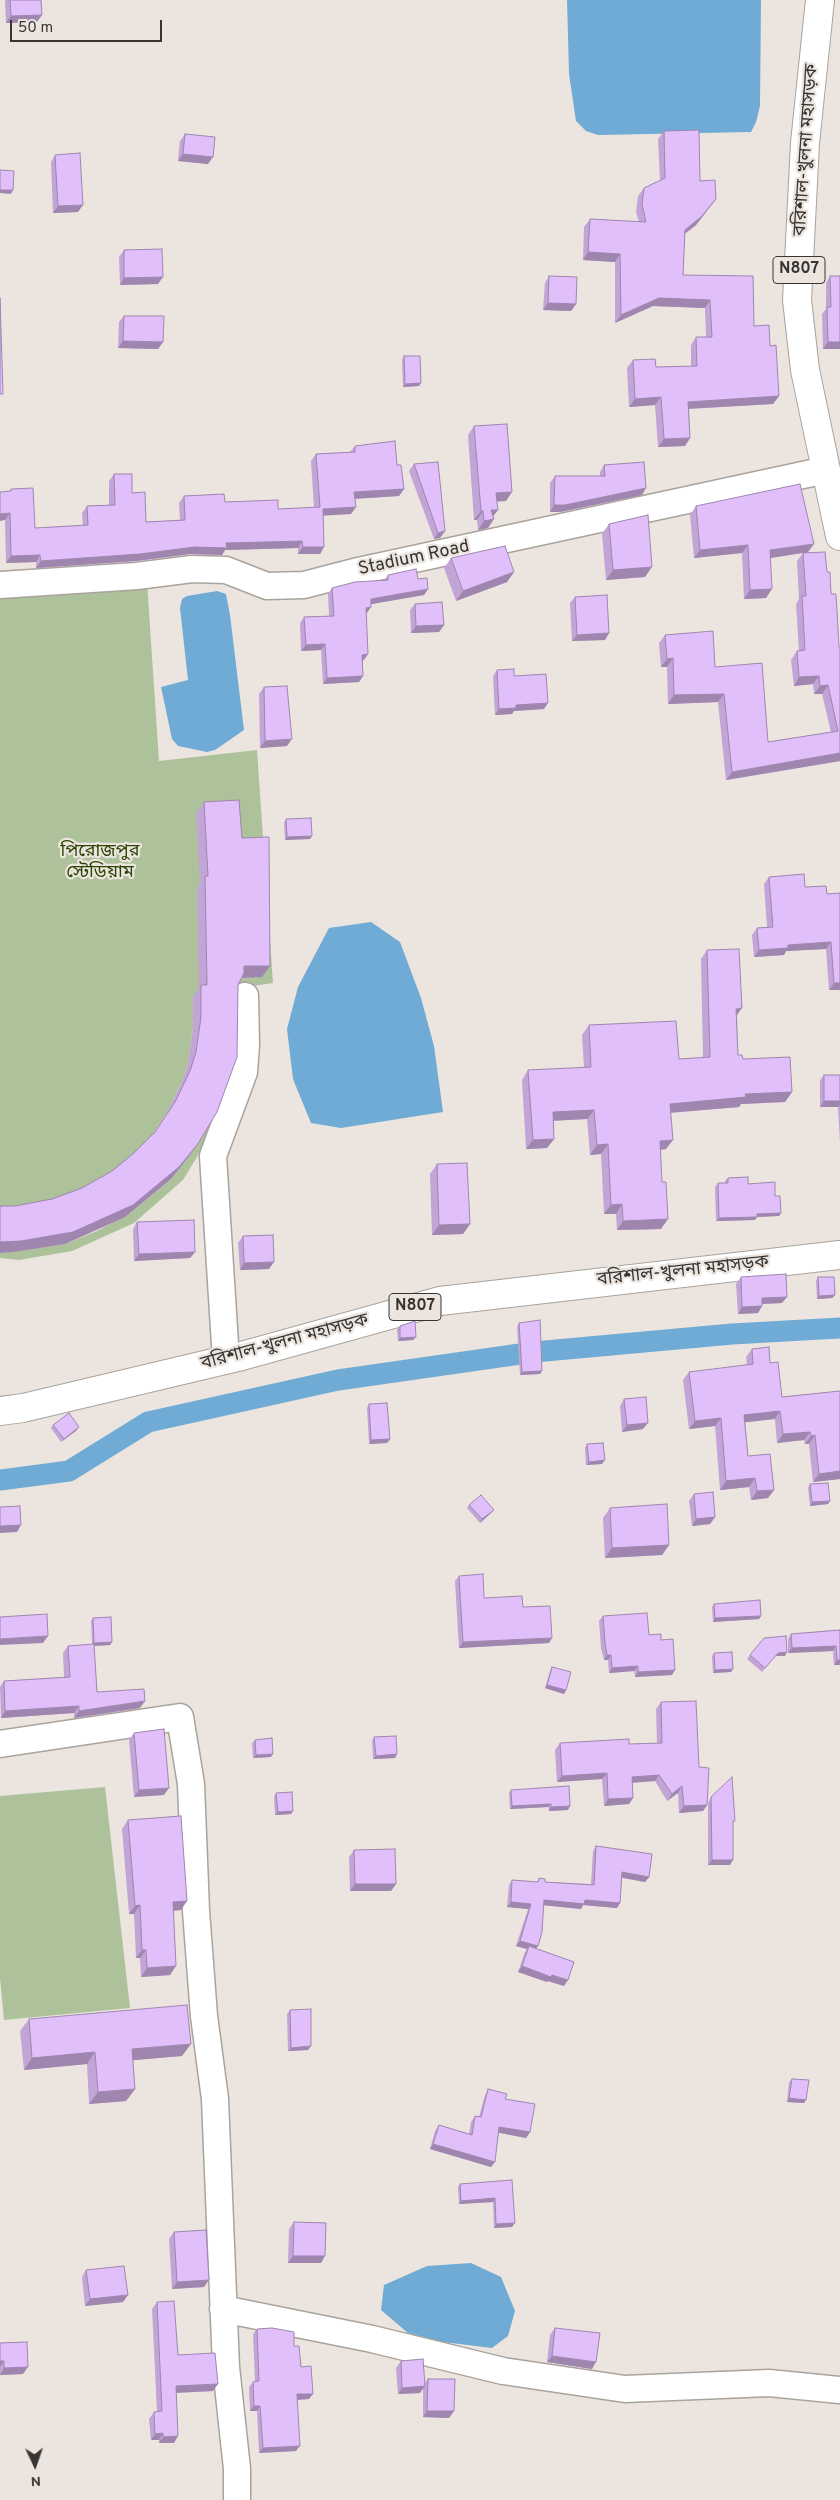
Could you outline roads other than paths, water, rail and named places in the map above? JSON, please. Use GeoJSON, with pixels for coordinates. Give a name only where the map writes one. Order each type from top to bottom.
{"type":"FeatureCollection","features":[{"type":"Feature","properties":{"kind":"highway","name":"বরিশাল-খুলনা মহাসড়ক"},"geometry":{"type":"LineString","coordinates":[[820,0],[805,143],[797,300],[805,370],[840,536]]}},
{"type":"Feature","properties":{"kind":"highway","name":"বরিশাল-খুলনা মহাসড়ক"},"geometry":{"type":"LineString","coordinates":[[0,1411],[23,1408],[226,1360],[440,1300],[840,1255]]}},
{"type":"Feature","properties":{"kind":"street","name":"Stadium Road"},"geometry":{"type":"LineString","coordinates":[[0,585],[137,576],[192,569],[226,570],[267,586],[304,585],[354,572],[826,470]]}},
{"type":"Feature","properties":{"kind":"street"},"geometry":{"type":"LineString","coordinates":[[226,1360],[214,1156],[244,1072],[246,1044],[244,996]]}},
{"type":"Feature","properties":{"kind":"street"},"geometry":{"type":"LineString","coordinates":[[0,1744],[180,1717],[191,1784],[204,2016],[215,2099],[222,2308],[226,2367],[237,2468],[237,2500]]}},
{"type":"Feature","properties":{"kind":"street"},"geometry":{"type":"LineString","coordinates":[[222,2308],[372,2339],[502,2371],[625,2388],[770,2383],[840,2390]]}},
{"type":"Feature","properties":{"kind":"water"},"geometry":{"type":"Polygon","coordinates":[[[567,0],[761,0],[760,106],[751,132],[598,135],[586,131],[576,121],[569,74],[567,0]]]}},
{"type":"Feature","properties":{"kind":"water"},"geometry":{"type":"Polygon","coordinates":[[[217,591],[226,594],[244,730],[215,750],[207,752],[178,746],[172,739],[161,687],[188,680],[180,608],[182,599],[187,596],[217,591]]]}},
{"type":"Feature","properties":{"kind":"water"},"geometry":{"type":"Polygon","coordinates":[[[371,922],[400,942],[421,998],[434,1046],[443,1112],[341,1128],[311,1123],[293,1079],[287,1029],[298,987],[329,928],[371,922]]]}},
{"type":"Feature","properties":{"kind":"water"},"geometry":{"type":"Polygon","coordinates":[[[471,2263],[501,2277],[515,2311],[508,2336],[492,2348],[443,2342],[408,2333],[381,2310],[384,2285],[427,2266],[471,2263]]]}},
{"type":"Feature","properties":{"kind":"waterway"},"geometry":{"type":"LineString","coordinates":[[0,1480],[69,1471],[148,1422],[338,1380],[534,1352],[732,1334],[840,1328]]}},
{"type":"Feature","properties":{"kind":"park label","name":"পিরোজপুর স্টেডিয়াম"},"geometry":{"type":"Point","coordinates":[100,862]}}]}
